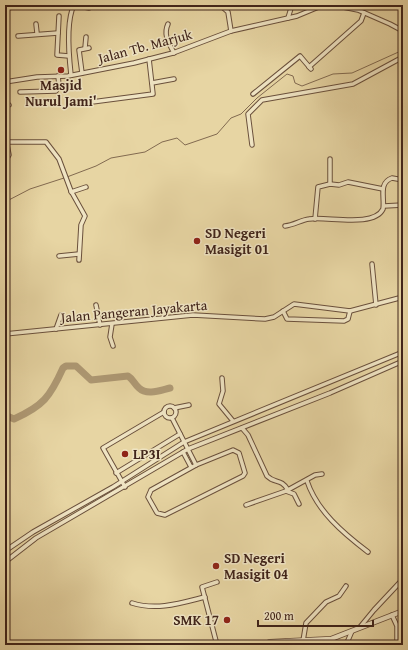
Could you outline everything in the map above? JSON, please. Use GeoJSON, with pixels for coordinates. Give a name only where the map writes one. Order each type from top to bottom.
{"type":"FeatureCollection","features":[{"type":"Feature","properties":{"kind":"street"},"geometry":{"type":"LineString","coordinates":[[5,8],[33,5]]}},
{"type":"Feature","properties":{"kind":"street"},"geometry":{"type":"LineString","coordinates":[[71,75],[69,56],[71,22],[75,5],[90,8]]}},
{"type":"Feature","properties":{"kind":"street"},"geometry":{"type":"LineString","coordinates":[[220,5],[228,12],[231,31]]}},
{"type":"Feature","properties":{"kind":"street"},"geometry":{"type":"LineString","coordinates":[[288,18],[292,5]]}},
{"type":"Feature","properties":{"kind":"street","name":"Jalan Tb. Marjuk"},"geometry":{"type":"LineString","coordinates":[[5,82],[37,77],[71,75],[149,59],[174,52],[231,31],[288,18],[321,6],[339,6],[364,13],[403,31]]}},
{"type":"Feature","properties":{"kind":"street"},"geometry":{"type":"LineString","coordinates":[[253,94],[300,56],[310,68],[361,21],[364,13]]}},
{"type":"Feature","properties":{"kind":"street"},"geometry":{"type":"LineString","coordinates":[[59,16],[57,55],[69,56]]}},
{"type":"Feature","properties":{"kind":"street"},"geometry":{"type":"LineString","coordinates":[[36,24],[37,33]]}},
{"type":"Feature","properties":{"kind":"street"},"geometry":{"type":"LineString","coordinates":[[168,24],[165,30],[166,36],[174,52]]}},
{"type":"Feature","properties":{"kind":"street"},"geometry":{"type":"LineString","coordinates":[[18,36],[37,33],[58,33]]}},
{"type":"Feature","properties":{"kind":"street"},"geometry":{"type":"LineString","coordinates":[[82,73],[79,50],[87,48],[86,37]]}},
{"type":"Feature","properties":{"kind":"street"},"geometry":{"type":"LineString","coordinates":[[252,145],[248,114],[262,100],[354,84],[403,57]]}},
{"type":"Feature","properties":{"kind":"street"},"geometry":{"type":"LineString","coordinates":[[92,102],[151,95],[153,92],[149,59]]}},
{"type":"Feature","properties":{"kind":"street"},"geometry":{"type":"LineString","coordinates":[[20,92],[56,91],[59,85],[58,76]]}},
{"type":"Feature","properties":{"kind":"street"},"geometry":{"type":"LineString","coordinates":[[152,83],[174,79]]}},
{"type":"Feature","properties":{"kind":"street"},"geometry":{"type":"LineString","coordinates":[[5,134],[9,158],[5,162]]}},
{"type":"Feature","properties":{"kind":"street"},"geometry":{"type":"LineString","coordinates":[[7,142],[46,142],[59,159],[71,192],[86,218],[81,223],[79,260]]}},
{"type":"Feature","properties":{"kind":"street"},"geometry":{"type":"LineString","coordinates":[[330,160],[330,184]]}},
{"type":"Feature","properties":{"kind":"street"},"geometry":{"type":"LineString","coordinates":[[285,226],[315,219],[358,221],[379,214],[382,212],[384,206],[383,189],[385,182],[392,178],[403,180]]}},
{"type":"Feature","properties":{"kind":"street"},"geometry":{"type":"LineString","coordinates":[[315,219],[316,189],[330,184],[339,185],[348,182],[383,189]]}},
{"type":"Feature","properties":{"kind":"street"},"geometry":{"type":"LineString","coordinates":[[71,192],[86,187]]}},
{"type":"Feature","properties":{"kind":"street"},"geometry":{"type":"LineString","coordinates":[[384,206],[403,205]]}},
{"type":"Feature","properties":{"kind":"street"},"geometry":{"type":"LineString","coordinates":[[58,256],[79,254]]}},
{"type":"Feature","properties":{"kind":"street"},"geometry":{"type":"LineString","coordinates":[[5,264],[7,259]]}},
{"type":"Feature","properties":{"kind":"street"},"geometry":{"type":"LineString","coordinates":[[372,264],[376,305]]}},
{"type":"Feature","properties":{"kind":"street","name":"Jalan Pangeran Jayakarta"},"geometry":{"type":"LineString","coordinates":[[5,334],[193,315],[266,319],[274,317],[291,305],[297,304],[350,311],[403,297]]}},
{"type":"Feature","properties":{"kind":"street"},"geometry":{"type":"LineString","coordinates":[[96,305],[100,325]]}},
{"type":"Feature","properties":{"kind":"street"},"geometry":{"type":"LineString","coordinates":[[283,311],[287,319],[344,321],[348,319],[350,311]]}},
{"type":"Feature","properties":{"kind":"street"},"geometry":{"type":"LineString","coordinates":[[56,329],[61,315]]}},
{"type":"Feature","properties":{"kind":"street"},"geometry":{"type":"LineString","coordinates":[[112,324],[110,337],[113,346]]}},
{"type":"Feature","properties":{"kind":"street"},"geometry":{"type":"LineString","coordinates":[[5,551],[50,522],[184,442],[403,352]]}},
{"type":"Feature","properties":{"kind":"street"},"geometry":{"type":"LineString","coordinates":[[5,562],[36,538],[188,449],[370,376],[403,361]]}},
{"type":"Feature","properties":{"kind":"street"},"geometry":{"type":"LineString","coordinates":[[369,367],[374,374]]}},
{"type":"Feature","properties":{"kind":"street"},"geometry":{"type":"LineString","coordinates":[[222,378],[223,391],[219,404],[233,421]]}},
{"type":"Feature","properties":{"kind":"street"},"geometry":{"type":"LineString","coordinates":[[125,487],[104,451],[104,446],[164,412],[166,408],[170,406],[174,408],[189,405]]}},
{"type":"Feature","properties":{"kind":"street"},"geometry":{"type":"LineString","coordinates":[[172,418],[176,416],[176,411],[174,408]]}},
{"type":"Feature","properties":{"kind":"street"},"geometry":{"type":"LineString","coordinates":[[164,412],[165,416],[172,418],[196,465]]}},
{"type":"Feature","properties":{"kind":"street"},"geometry":{"type":"LineString","coordinates":[[242,428],[248,435],[267,476],[270,479],[282,482],[287,490],[294,494],[300,504]]}},
{"type":"Feature","properties":{"kind":"street"},"geometry":{"type":"LineString","coordinates":[[116,473],[180,434]]}},
{"type":"Feature","properties":{"kind":"street"},"geometry":{"type":"LineString","coordinates":[[233,450],[239,453],[245,473],[241,477],[165,515],[157,513],[150,500],[149,492],[196,465],[233,450]]}},
{"type":"Feature","properties":{"kind":"street"},"geometry":{"type":"LineString","coordinates":[[183,452],[191,467]]}},
{"type":"Feature","properties":{"kind":"street"},"geometry":{"type":"LineString","coordinates":[[246,505],[287,490],[315,475],[322,474]]}},
{"type":"Feature","properties":{"kind":"street"},"geometry":{"type":"LineString","coordinates":[[126,478],[130,484]]}},
{"type":"Feature","properties":{"kind":"street"},"geometry":{"type":"LineString","coordinates":[[307,480],[309,489],[327,516],[368,552]]}},
{"type":"Feature","properties":{"kind":"street"},"geometry":{"type":"LineString","coordinates":[[50,522],[55,528]]}},
{"type":"Feature","properties":{"kind":"street"},"geometry":{"type":"LineString","coordinates":[[360,627],[383,599],[403,580]]}},
{"type":"Feature","properties":{"kind":"street"},"geometry":{"type":"LineString","coordinates":[[217,582],[202,587],[217,645]]}},
{"type":"Feature","properties":{"kind":"street"},"geometry":{"type":"LineString","coordinates":[[304,641],[306,623],[326,602],[339,596],[346,586]]}},
{"type":"Feature","properties":{"kind":"street"},"geometry":{"type":"LineString","coordinates":[[132,603],[143,606],[170,606],[205,597]]}},
{"type":"Feature","properties":{"kind":"street"},"geometry":{"type":"LineString","coordinates":[[260,645],[270,642],[325,640],[403,611]]}},
{"type":"Feature","properties":{"kind":"street"},"geometry":{"type":"LineString","coordinates":[[392,615],[397,626],[397,645]]}},
{"type":"Feature","properties":{"kind":"street"},"geometry":{"type":"LineString","coordinates":[[346,645],[352,631]]}},
{"type":"Feature","properties":{"kind":"waterway"},"geometry":{"type":"LineString","coordinates":[[67,177],[96,166],[111,158],[145,152],[162,142],[177,138],[185,145],[217,134],[231,118],[241,114],[257,98],[287,74],[293,76],[295,83],[302,86],[333,74],[352,73],[403,50]]}},
{"type":"Feature","properties":{"kind":"waterway"},"geometry":{"type":"LineString","coordinates":[[5,202],[30,189],[64,178]]}},
{"type":"Feature","properties":{"kind":"waterway"},"geometry":{"type":"LineString","coordinates":[[5,413],[7,416],[14,419],[39,405],[54,386],[63,368],[66,366],[76,366],[91,380],[128,376],[139,388],[146,392],[154,392],[170,388]]}},
{"type":"Feature","properties":{"kind":"place","name":"Masjid Nurul Jami'"},"geometry":{"type":"Point","coordinates":[61,70]}},
{"type":"Feature","properties":{"kind":"place","name":"SD Negeri Masigit 01"},"geometry":{"type":"Point","coordinates":[197,241]}},
{"type":"Feature","properties":{"kind":"place","name":"LP3I"},"geometry":{"type":"Point","coordinates":[125,454]}},
{"type":"Feature","properties":{"kind":"place","name":"SD Negeri Masigit 04"},"geometry":{"type":"Point","coordinates":[216,566]}},
{"type":"Feature","properties":{"kind":"place","name":"SMK 17"},"geometry":{"type":"Point","coordinates":[227,620]}}]}
